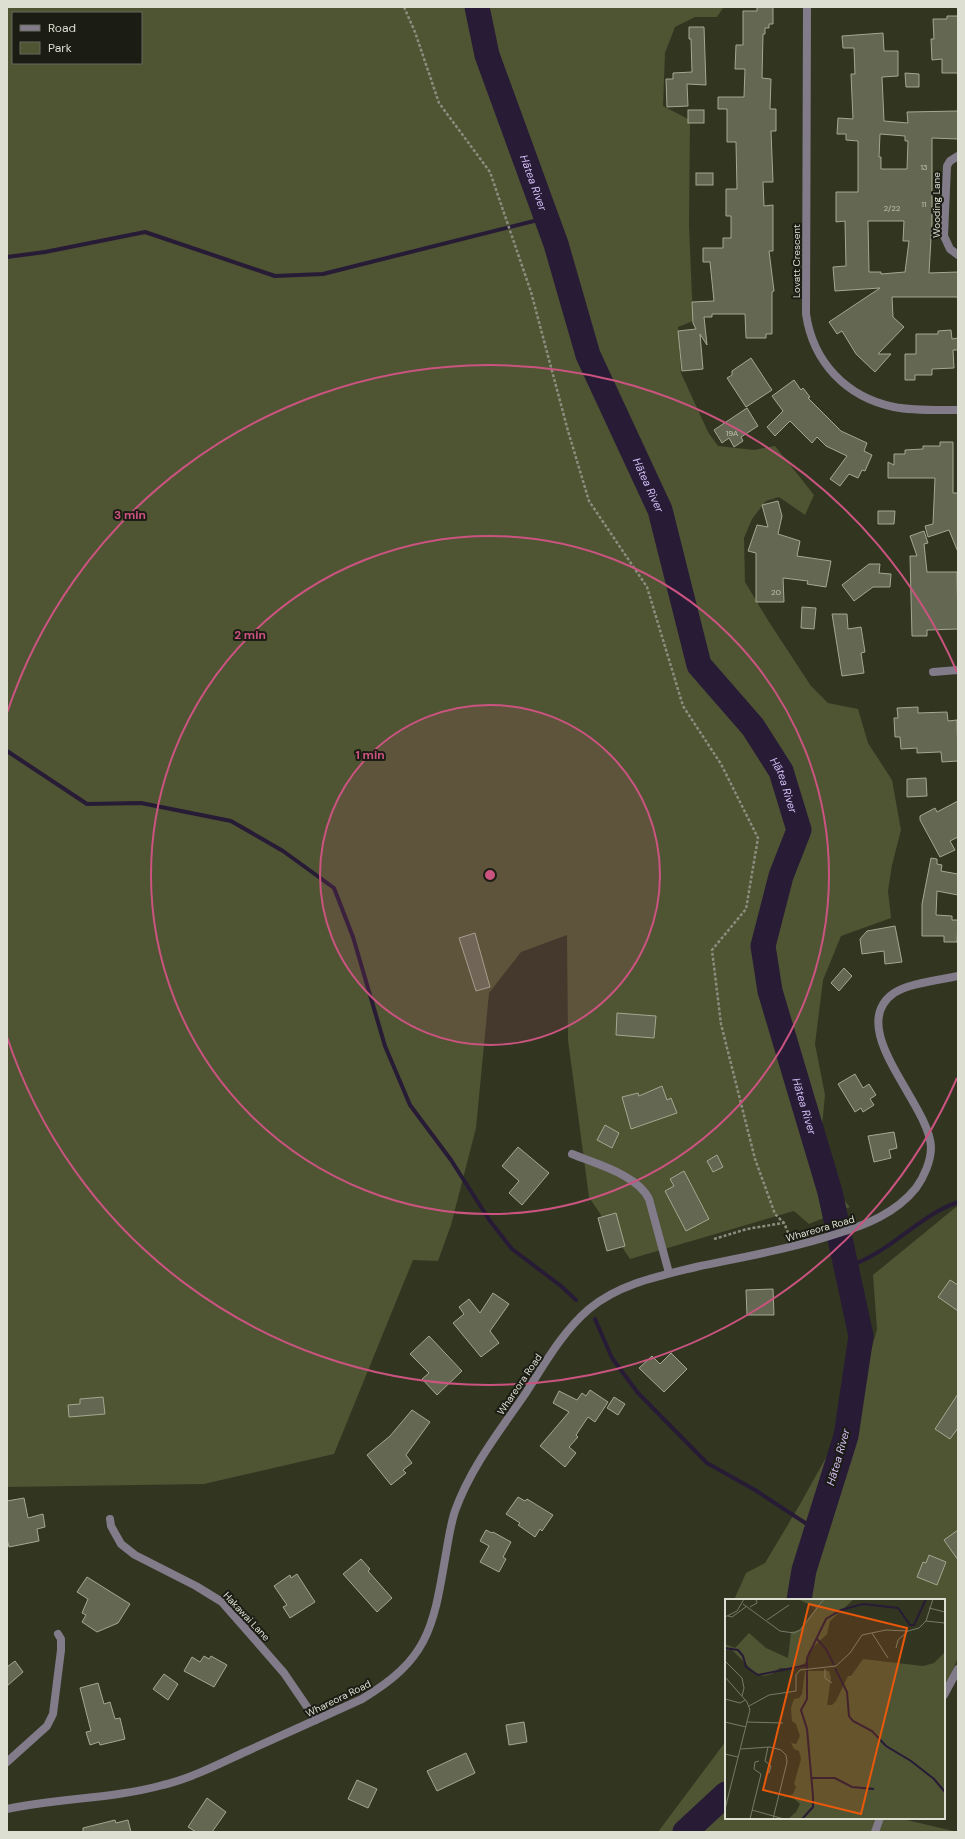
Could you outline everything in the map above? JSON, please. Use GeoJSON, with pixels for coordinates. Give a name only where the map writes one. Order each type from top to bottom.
{"type":"FeatureCollection","features":[{"type":"Feature","properties":{"kind":"street","name":"Lovatt Crescent"},"geometry":{"type":"LineString","coordinates":[[807,7],[806,314],[812,338],[824,362],[833,375],[859,395],[894,407],[958,410]]}},
{"type":"Feature","properties":{"kind":"street","name":"Wooding Lane"},"geometry":{"type":"LineString","coordinates":[[958,156],[950,161],[947,166],[944,236],[950,249],[958,255]]}},
{"type":"Feature","properties":{"kind":"street"},"geometry":{"type":"LineString","coordinates":[[933,672],[958,670]]}},
{"type":"Feature","properties":{"kind":"street","name":"Whareora Road"},"geometry":{"type":"LineString","coordinates":[[7,1808],[37,1803],[124,1794],[166,1785],[207,1769],[362,1699],[382,1687],[398,1674],[414,1658],[426,1639],[433,1622],[454,1513],[462,1494],[482,1459],[565,1336],[589,1309],[605,1297],[640,1282],[669,1274],[804,1245],[860,1227],[886,1214],[910,1194],[921,1180],[930,1157],[931,1147],[926,1124],[895,1069],[880,1038],[878,1019],[880,1010],[887,1000],[896,992],[958,976]]}},
{"type":"Feature","properties":{"kind":"street"},"geometry":{"type":"LineString","coordinates":[[572,1154],[631,1180],[645,1190],[649,1199],[669,1274]]}},
{"type":"Feature","properties":{"kind":"street","name":"Hakawai Lane"},"geometry":{"type":"LineString","coordinates":[[110,1519],[111,1526],[121,1544],[135,1555],[196,1586],[222,1602],[284,1673],[316,1720]]}},
{"type":"Feature","properties":{"kind":"street"},"geometry":{"type":"LineString","coordinates":[[7,1762],[47,1726],[53,1714],[61,1650],[61,1639],[58,1634]]}},
{"type":"Feature","properties":{"kind":"street"},"geometry":{"type":"LineString","coordinates":[[945,1693],[958,1670]]}},
{"type":"Feature","properties":{"kind":"street"},"geometry":{"type":"LineString","coordinates":[[875,1832],[880,1819]]}},
{"type":"Feature","properties":{"kind":"path"},"geometry":{"type":"LineString","coordinates":[[404,7],[415,32],[439,103],[490,172],[531,292],[568,431],[589,501],[647,587],[683,706],[722,764],[758,838],[746,909],[712,950],[721,1024],[755,1159],[775,1214],[784,1223],[788,1234]]}},
{"type":"Feature","properties":{"kind":"path"},"geometry":{"type":"LineString","coordinates":[[714,1239],[747,1229],[784,1223]]}},
{"type":"Feature","properties":{"kind":"green space"},"geometry":{"type":"Polygon","coordinates":[[[7,7],[723,8],[717,17],[695,17],[675,27],[665,53],[663,106],[690,120],[689,225],[693,321],[678,327],[681,373],[708,432],[718,446],[754,450],[775,446],[814,495],[805,515],[779,497],[766,501],[752,519],[744,538],[745,582],[811,686],[828,703],[858,709],[868,743],[892,780],[901,830],[892,865],[888,891],[891,918],[841,936],[823,980],[815,1044],[825,1095],[822,1126],[843,1199],[850,1207],[809,1224],[794,1211],[630,1259],[589,1197],[568,1040],[567,935],[521,952],[489,993],[476,1128],[451,1225],[438,1261],[413,1260],[334,1454],[204,1484],[7,1487],[7,7]]]}},
{"type":"Feature","properties":{"kind":"green space"},"geometry":{"type":"Polygon","coordinates":[[[956,1207],[958,1207],[958,1658],[945,1689],[945,1599],[734,1599],[746,1573],[765,1563],[799,1506],[858,1400],[877,1329],[873,1275],[956,1207]]]}},
{"type":"Feature","properties":{"kind":"green space"},"geometry":{"type":"Polygon","coordinates":[[[725,1742],[725,1819],[902,1819],[958,1832],[658,1832],[725,1742]]]}},
{"type":"Feature","properties":{"kind":"building"},"geometry":{"type":"Polygon","coordinates":[[[757,7],[773,7],[773,24],[769,24],[769,28],[765,28],[765,34],[763,34],[762,78],[771,79],[770,109],[776,109],[776,131],[771,131],[773,182],[763,182],[764,206],[773,205],[773,251],[769,251],[774,291],[772,292],[772,334],[766,334],[766,338],[746,338],[745,314],[712,314],[712,317],[704,317],[707,345],[700,334],[703,369],[682,371],[678,331],[696,329],[693,323],[692,302],[714,301],[710,262],[703,262],[703,248],[723,248],[723,238],[731,238],[731,216],[726,216],[726,189],[737,189],[736,142],[727,142],[727,109],[718,109],[718,97],[744,97],[745,69],[735,69],[736,45],[743,45],[743,11],[757,11],[757,7]]]}},
{"type":"Feature","properties":{"kind":"building"},"geometry":{"type":"Polygon","coordinates":[[[947,16],[958,16],[958,73],[942,73],[942,59],[932,60],[931,39],[934,39],[933,19],[947,19],[947,16]]]}},
{"type":"Feature","properties":{"kind":"building"},"geometry":{"type":"Polygon","coordinates":[[[689,27],[704,27],[706,85],[687,84],[688,106],[667,107],[666,79],[673,79],[673,73],[692,72],[689,27]]]}},
{"type":"Feature","properties":{"kind":"building"},"geometry":{"type":"Polygon","coordinates":[[[883,33],[884,51],[898,51],[898,76],[882,77],[884,121],[908,123],[907,112],[958,111],[958,139],[932,138],[932,222],[929,273],[958,272],[958,297],[892,297],[893,317],[904,327],[878,354],[891,354],[875,372],[856,354],[842,331],[837,334],[829,322],[880,288],[835,291],[833,267],[846,266],[845,221],[836,222],[836,192],[858,192],[858,141],[846,140],[846,134],[837,134],[838,118],[853,119],[851,74],[855,74],[854,48],[843,48],[842,36],[883,33]],[[880,134],[879,157],[881,157],[881,169],[907,169],[908,141],[905,141],[905,136],[880,134]],[[868,221],[869,272],[881,272],[881,274],[905,272],[909,241],[903,241],[904,221],[868,221]]]}},
{"type":"Feature","properties":{"kind":"building"},"geometry":{"type":"Polygon","coordinates":[[[905,73],[919,74],[919,87],[906,87],[905,73]]]}},
{"type":"Feature","properties":{"kind":"building"},"geometry":{"type":"Polygon","coordinates":[[[688,110],[704,110],[704,123],[688,123],[688,110]]]}},
{"type":"Feature","properties":{"kind":"building"},"geometry":{"type":"Polygon","coordinates":[[[696,173],[713,173],[713,185],[696,185],[696,173]]]}},
{"type":"Feature","properties":{"kind":"building"},"geometry":{"type":"Polygon","coordinates":[[[951,330],[952,339],[958,338],[958,350],[953,350],[954,368],[932,369],[932,375],[915,375],[915,380],[905,380],[905,354],[916,354],[916,334],[938,334],[938,331],[951,330]]]}},
{"type":"Feature","properties":{"kind":"building"},"geometry":{"type":"Polygon","coordinates":[[[751,358],[772,390],[746,407],[727,378],[732,375],[732,371],[751,358]]]}},
{"type":"Feature","properties":{"kind":"building"},"geometry":{"type":"Polygon","coordinates":[[[794,380],[801,390],[803,388],[810,397],[808,398],[841,431],[867,443],[864,451],[872,455],[865,471],[862,470],[858,478],[849,474],[840,486],[830,479],[847,456],[826,446],[817,437],[812,443],[790,421],[775,436],[767,427],[783,411],[772,396],[794,380]]]}},
{"type":"Feature","properties":{"kind":"building"},"geometry":{"type":"Polygon","coordinates":[[[747,408],[758,426],[741,437],[743,441],[734,447],[729,438],[722,443],[714,430],[747,408]]]}},
{"type":"Feature","properties":{"kind":"building"},"geometry":{"type":"Polygon","coordinates":[[[940,442],[953,442],[953,493],[958,493],[958,552],[949,530],[928,537],[925,526],[933,524],[935,478],[888,478],[888,462],[894,465],[894,454],[905,454],[905,450],[923,449],[923,446],[940,446],[940,442]]]}},
{"type":"Feature","properties":{"kind":"building"},"geometry":{"type":"Polygon","coordinates":[[[778,501],[782,516],[778,534],[800,541],[797,556],[831,561],[826,587],[807,584],[808,581],[783,578],[784,602],[756,602],[756,553],[748,551],[757,525],[768,527],[762,505],[778,501]]]}},
{"type":"Feature","properties":{"kind":"building"},"geometry":{"type":"Polygon","coordinates":[[[878,511],[895,511],[894,524],[878,524],[878,511]]]}},
{"type":"Feature","properties":{"kind":"building"},"geometry":{"type":"Polygon","coordinates":[[[924,531],[928,543],[924,544],[927,572],[957,572],[958,629],[927,630],[927,636],[912,636],[910,556],[917,556],[910,536],[924,531]]]}},
{"type":"Feature","properties":{"kind":"building"},"geometry":{"type":"Polygon","coordinates":[[[869,564],[880,564],[879,573],[891,574],[890,587],[873,587],[854,601],[842,585],[869,564]]]}},
{"type":"Feature","properties":{"kind":"building"},"geometry":{"type":"Polygon","coordinates":[[[802,607],[816,608],[814,629],[801,628],[802,607]]]}},
{"type":"Feature","properties":{"kind":"building"},"geometry":{"type":"Polygon","coordinates":[[[832,614],[847,614],[848,629],[861,627],[865,652],[861,653],[864,673],[842,676],[832,614]]]}},
{"type":"Feature","properties":{"kind":"building"},"geometry":{"type":"Polygon","coordinates":[[[918,707],[918,713],[947,712],[948,721],[957,720],[958,761],[942,762],[941,752],[917,753],[917,748],[901,749],[900,737],[895,737],[894,718],[898,718],[897,708],[918,707]]]}},
{"type":"Feature","properties":{"kind":"building"},"geometry":{"type":"Polygon","coordinates":[[[926,778],[927,796],[907,797],[907,779],[926,778]]]}},
{"type":"Feature","properties":{"kind":"building"},"geometry":{"type":"Polygon","coordinates":[[[958,801],[958,837],[950,841],[955,850],[940,857],[920,820],[920,816],[935,808],[937,812],[958,801]]]}},
{"type":"Feature","properties":{"kind":"building"},"geometry":{"type":"Polygon","coordinates":[[[931,858],[937,859],[937,864],[942,865],[941,871],[958,874],[958,895],[937,891],[936,915],[952,916],[952,920],[958,920],[957,942],[944,942],[944,936],[922,936],[922,904],[931,858]]]}},
{"type":"Feature","properties":{"kind":"building"},"geometry":{"type":"Polygon","coordinates":[[[895,926],[902,962],[885,964],[884,951],[862,954],[860,939],[867,931],[895,926]]]}},
{"type":"Feature","properties":{"kind":"building"},"geometry":{"type":"Polygon","coordinates":[[[475,933],[490,987],[476,991],[459,938],[475,933]]]}},
{"type":"Feature","properties":{"kind":"building"},"geometry":{"type":"Polygon","coordinates":[[[844,968],[852,976],[839,991],[831,983],[844,968]]]}},
{"type":"Feature","properties":{"kind":"building"},"geometry":{"type":"Polygon","coordinates":[[[617,1013],[656,1016],[654,1038],[616,1035],[617,1013]]]}},
{"type":"Feature","properties":{"kind":"building"},"geometry":{"type":"Polygon","coordinates":[[[855,1074],[863,1088],[869,1084],[876,1095],[870,1099],[874,1105],[863,1112],[861,1108],[855,1112],[838,1084],[855,1074]]]}},
{"type":"Feature","properties":{"kind":"building"},"geometry":{"type":"Polygon","coordinates":[[[662,1086],[667,1100],[671,1098],[677,1113],[631,1129],[622,1097],[638,1093],[639,1096],[662,1086]]]}},
{"type":"Feature","properties":{"kind":"building"},"geometry":{"type":"Polygon","coordinates":[[[605,1125],[619,1133],[612,1148],[597,1140],[605,1125]]]}},
{"type":"Feature","properties":{"kind":"building"},"geometry":{"type":"Polygon","coordinates":[[[894,1132],[897,1148],[889,1150],[891,1158],[874,1162],[868,1136],[894,1132]]]}},
{"type":"Feature","properties":{"kind":"building"},"geometry":{"type":"Polygon","coordinates":[[[518,1147],[549,1173],[522,1205],[509,1193],[519,1181],[502,1166],[518,1147]]]}},
{"type":"Feature","properties":{"kind":"building"},"geometry":{"type":"Polygon","coordinates":[[[717,1155],[723,1167],[713,1172],[707,1161],[717,1155]]]}},
{"type":"Feature","properties":{"kind":"building"},"geometry":{"type":"Polygon","coordinates":[[[684,1171],[709,1219],[686,1231],[665,1191],[674,1186],[670,1179],[684,1171]]]}},
{"type":"Feature","properties":{"kind":"building"},"geometry":{"type":"Polygon","coordinates":[[[616,1213],[625,1246],[607,1251],[598,1218],[616,1213]]]}},
{"type":"Feature","properties":{"kind":"building"},"geometry":{"type":"Polygon","coordinates":[[[950,1280],[958,1285],[958,1311],[938,1297],[950,1280]]]}},
{"type":"Feature","properties":{"kind":"building"},"geometry":{"type":"Polygon","coordinates":[[[773,1289],[774,1315],[747,1315],[746,1290],[773,1289]]]}},
{"type":"Feature","properties":{"kind":"building"},"geometry":{"type":"Polygon","coordinates":[[[493,1293],[509,1304],[490,1331],[499,1343],[481,1357],[453,1323],[464,1314],[459,1307],[469,1299],[480,1313],[493,1293]]]}},
{"type":"Feature","properties":{"kind":"building"},"geometry":{"type":"Polygon","coordinates":[[[429,1336],[462,1371],[437,1395],[422,1379],[429,1373],[410,1354],[429,1336]]]}},
{"type":"Feature","properties":{"kind":"building"},"geometry":{"type":"Polygon","coordinates":[[[671,1353],[687,1369],[664,1392],[639,1368],[652,1356],[660,1364],[671,1353]]]}},
{"type":"Feature","properties":{"kind":"building"},"geometry":{"type":"Polygon","coordinates":[[[590,1390],[608,1402],[595,1422],[588,1417],[576,1435],[578,1437],[569,1447],[576,1453],[565,1467],[540,1446],[569,1412],[553,1403],[559,1391],[577,1400],[582,1393],[586,1396],[590,1390]]]}},
{"type":"Feature","properties":{"kind":"building"},"geometry":{"type":"Polygon","coordinates":[[[958,1394],[958,1428],[950,1439],[935,1429],[958,1394]]]}},
{"type":"Feature","properties":{"kind":"building"},"geometry":{"type":"Polygon","coordinates":[[[103,1397],[105,1414],[69,1417],[68,1405],[80,1404],[80,1399],[103,1397]]]}},
{"type":"Feature","properties":{"kind":"building"},"geometry":{"type":"Polygon","coordinates":[[[614,1397],[625,1404],[618,1415],[607,1408],[614,1397]]]}},
{"type":"Feature","properties":{"kind":"building"},"geometry":{"type":"Polygon","coordinates":[[[412,1410],[430,1422],[406,1455],[412,1463],[403,1470],[406,1473],[391,1485],[367,1455],[390,1436],[412,1410]]]}},
{"type":"Feature","properties":{"kind":"building"},"geometry":{"type":"Polygon","coordinates":[[[518,1497],[525,1501],[527,1499],[553,1515],[542,1531],[540,1529],[535,1537],[518,1525],[520,1523],[506,1514],[518,1497]]]}},
{"type":"Feature","properties":{"kind":"building"},"geometry":{"type":"Polygon","coordinates":[[[24,1498],[28,1518],[43,1514],[45,1527],[37,1529],[39,1541],[9,1547],[7,1539],[7,1501],[24,1498]]]}},
{"type":"Feature","properties":{"kind":"building"},"geometry":{"type":"Polygon","coordinates":[[[486,1530],[492,1533],[493,1532],[511,1542],[503,1557],[506,1559],[499,1572],[480,1562],[489,1546],[480,1541],[486,1530]]]}},
{"type":"Feature","properties":{"kind":"building"},"geometry":{"type":"Polygon","coordinates":[[[958,1530],[958,1560],[944,1540],[958,1530]]]}},
{"type":"Feature","properties":{"kind":"building"},"geometry":{"type":"Polygon","coordinates":[[[929,1555],[946,1562],[937,1585],[917,1577],[923,1562],[926,1563],[929,1555]]]}},
{"type":"Feature","properties":{"kind":"building"},"geometry":{"type":"Polygon","coordinates":[[[361,1559],[370,1569],[368,1571],[392,1598],[377,1612],[343,1574],[361,1559]]]}},
{"type":"Feature","properties":{"kind":"building"},"geometry":{"type":"Polygon","coordinates":[[[297,1574],[315,1602],[290,1618],[283,1607],[287,1605],[274,1586],[290,1575],[291,1578],[297,1574]]]}},
{"type":"Feature","properties":{"kind":"building"},"geometry":{"type":"Polygon","coordinates":[[[87,1577],[130,1604],[118,1623],[97,1632],[82,1622],[86,1615],[82,1613],[88,1599],[77,1592],[87,1577]]]}},
{"type":"Feature","properties":{"kind":"building"},"geometry":{"type":"Polygon","coordinates":[[[204,1656],[209,1659],[211,1656],[227,1665],[214,1687],[184,1671],[192,1657],[200,1662],[204,1656]]]}},
{"type":"Feature","properties":{"kind":"building"},"geometry":{"type":"Polygon","coordinates":[[[15,1661],[23,1672],[7,1686],[7,1667],[15,1661]]]}},
{"type":"Feature","properties":{"kind":"building"},"geometry":{"type":"Polygon","coordinates":[[[164,1674],[178,1684],[168,1700],[153,1689],[164,1674]]]}},
{"type":"Feature","properties":{"kind":"building"},"geometry":{"type":"Polygon","coordinates":[[[98,1683],[104,1704],[110,1702],[115,1719],[120,1718],[125,1739],[100,1745],[99,1742],[90,1745],[86,1732],[91,1731],[80,1688],[98,1683]]]}},
{"type":"Feature","properties":{"kind":"building"},"geometry":{"type":"Polygon","coordinates":[[[524,1722],[527,1742],[509,1745],[506,1725],[524,1722]]]}},
{"type":"Feature","properties":{"kind":"building"},"geometry":{"type":"Polygon","coordinates":[[[466,1753],[475,1773],[437,1791],[427,1771],[466,1753]]]}},
{"type":"Feature","properties":{"kind":"building"},"geometry":{"type":"Polygon","coordinates":[[[357,1780],[377,1789],[368,1808],[348,1799],[357,1780]]]}},
{"type":"Feature","properties":{"kind":"building"},"geometry":{"type":"Polygon","coordinates":[[[207,1798],[226,1812],[212,1832],[196,1832],[188,1827],[207,1798]]]}},
{"type":"Feature","properties":{"kind":"building"},"geometry":{"type":"Polygon","coordinates":[[[115,1820],[116,1823],[128,1820],[131,1832],[83,1832],[83,1828],[115,1820]]]}},
{"type":"Feature","properties":{"kind":"waterway","name":"Hātea River"},"geometry":{"type":"LineString","coordinates":[[477,7],[487,55],[556,244],[588,355],[660,510],[699,665],[753,727],[781,771],[799,830],[781,876],[763,946],[770,991],[830,1192],[861,1336],[846,1436],[804,1570],[799,1599]]}},
{"type":"Feature","properties":{"kind":"waterway"},"geometry":{"type":"LineString","coordinates":[[7,257],[45,252],[145,232],[275,276],[323,274],[546,218]]}},
{"type":"Feature","properties":{"kind":"waterway"},"geometry":{"type":"LineString","coordinates":[[7,751],[87,804],[141,803],[231,821],[283,851],[334,888],[353,937],[385,1046],[410,1105],[451,1160],[490,1221],[512,1249],[561,1286],[576,1300]]}},
{"type":"Feature","properties":{"kind":"waterway"},"geometry":{"type":"LineString","coordinates":[[846,1267],[877,1253],[916,1225],[958,1202]]}},
{"type":"Feature","properties":{"kind":"waterway"},"geometry":{"type":"LineString","coordinates":[[595,1319],[612,1358],[638,1393],[707,1463],[755,1490],[816,1530]]}},
{"type":"Feature","properties":{"kind":"waterway","name":"Hātea River"},"geometry":{"type":"LineString","coordinates":[[685,1832],[725,1795]]}}]}
